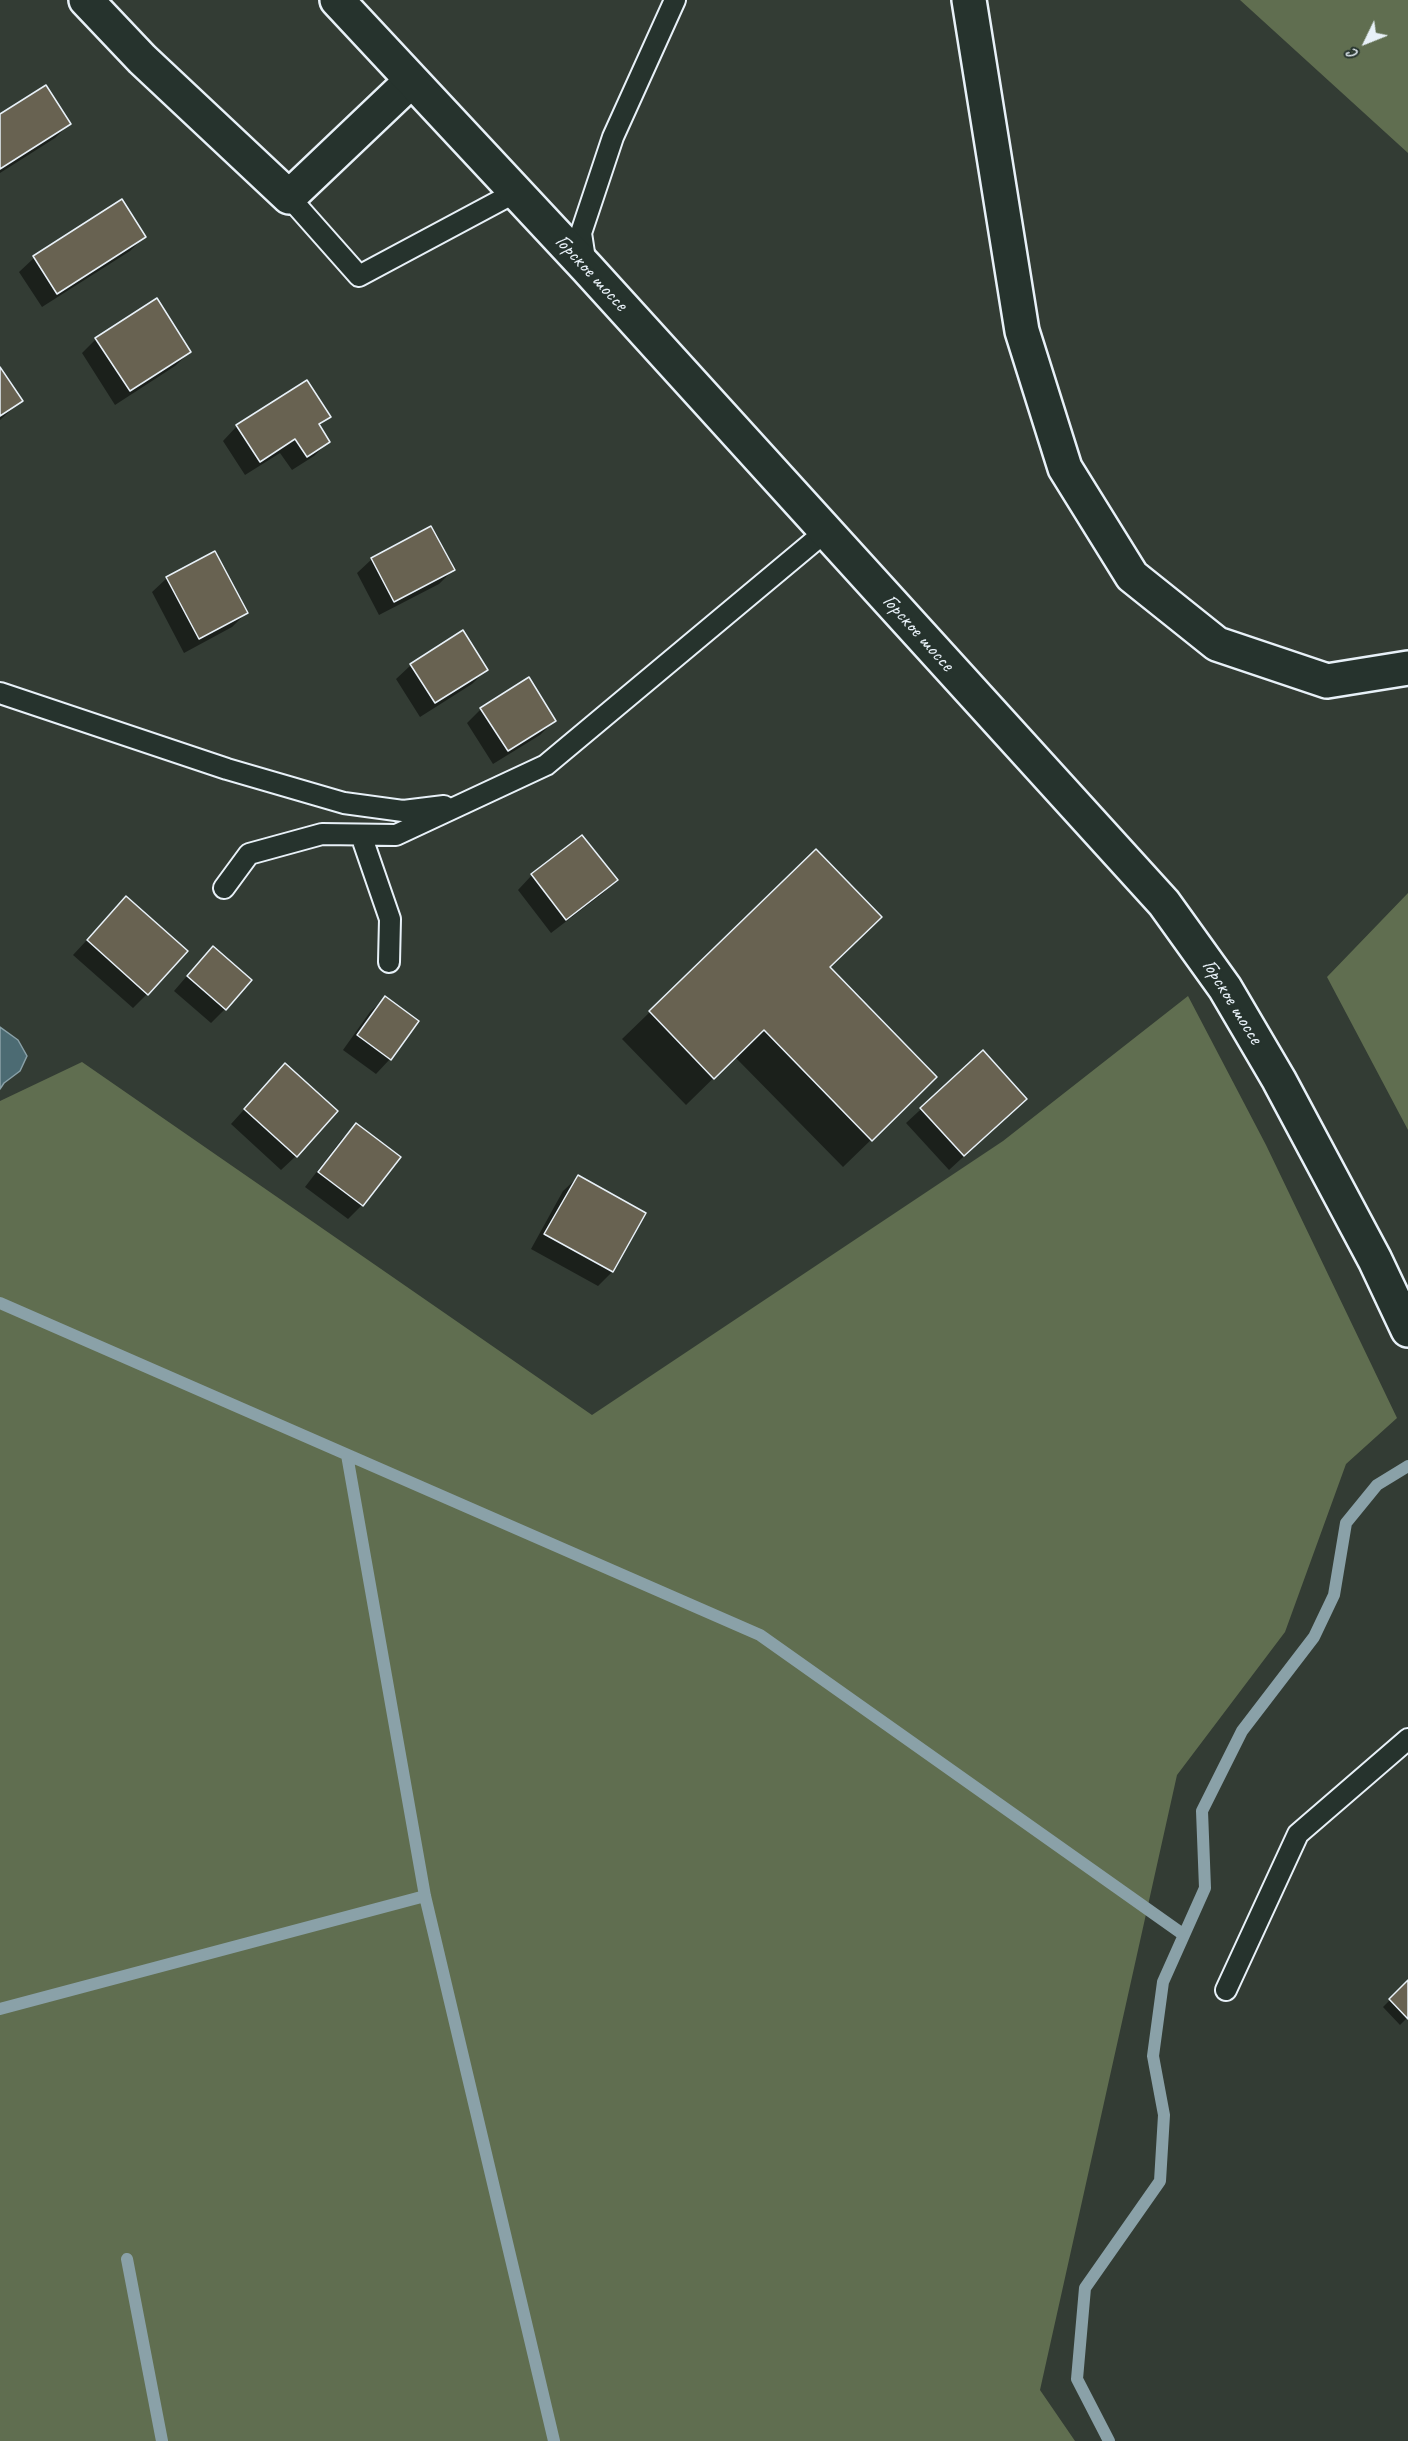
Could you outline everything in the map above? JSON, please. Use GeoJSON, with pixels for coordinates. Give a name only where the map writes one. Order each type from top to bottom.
{"type":"FeatureCollection","features":[{"type":"Feature","properties":{"kind":"main road"},"geometry":{"type":"LineString","coordinates":[[86,0],[142,59],[290,197],[411,81]]}},
{"type":"Feature","properties":{"kind":"main road","name":"Горское шоссе"},"geometry":{"type":"LineString","coordinates":[[337,0],[587,268],[1171,912],[1225,988],[1279,1080],[1375,1260],[1408,1330]]}},
{"type":"Feature","properties":{"kind":"main road"},"geometry":{"type":"LineString","coordinates":[[969,0],[1022,331],[1065,468],[1132,576],[1217,644],[1327,681],[1408,668]]}},
{"type":"Feature","properties":{"kind":"lane"},"geometry":{"type":"LineString","coordinates":[[587,268],[581,233],[588,211],[614,137],[675,0]]}},
{"type":"Feature","properties":{"kind":"lane"},"geometry":{"type":"LineString","coordinates":[[290,197],[359,276],[516,192]]}},
{"type":"Feature","properties":{"kind":"lane"},"geometry":{"type":"LineString","coordinates":[[224,888],[249,854],[322,834],[396,835],[546,765],[825,532]]}},
{"type":"Feature","properties":{"kind":"lane"},"geometry":{"type":"LineString","coordinates":[[0,693],[227,769],[344,802],[403,811],[462,804]]}},
{"type":"Feature","properties":{"kind":"lane"},"geometry":{"type":"LineString","coordinates":[[361,835],[390,919],[389,962]]}},
{"type":"Feature","properties":{"kind":"lane"},"geometry":{"type":"LineString","coordinates":[[1226,1990],[1298,1834],[1408,1739]]}},
{"type":"Feature","properties":{"kind":"green space"},"geometry":{"type":"Polygon","coordinates":[[[1240,0],[1408,0],[1408,153],[1240,0]]]}},
{"type":"Feature","properties":{"kind":"green space"},"geometry":{"type":"Polygon","coordinates":[[[1408,893],[1408,1130],[1327,977],[1408,893]]]}},
{"type":"Feature","properties":{"kind":"green space"},"geometry":{"type":"Polygon","coordinates":[[[1188,996],[1266,1145],[1397,1418],[1346,1464],[1285,1632],[1177,1775],[1040,2390],[1075,2441],[0,2441],[0,1101],[82,1062],[592,1415],[1003,1141],[1188,996]]]}},
{"type":"Feature","properties":{"kind":"water"},"geometry":{"type":"Polygon","coordinates":[[[0,1027],[18,1040],[27,1056],[20,1071],[0,1089],[0,1027]]]}},
{"type":"Feature","properties":{"kind":"building"},"geometry":{"type":"Polygon","coordinates":[[[46,85],[71,124],[0,169],[0,114],[46,85]]]}},
{"type":"Feature","properties":{"kind":"building"},"geometry":{"type":"Polygon","coordinates":[[[122,199],[146,237],[57,294],[33,256],[122,199]]]}},
{"type":"Feature","properties":{"kind":"building"},"geometry":{"type":"Polygon","coordinates":[[[157,298],[191,352],[130,391],[95,338],[157,298]]]}},
{"type":"Feature","properties":{"kind":"building"},"geometry":{"type":"Polygon","coordinates":[[[0,367],[23,401],[0,416],[0,367]]]}},
{"type":"Feature","properties":{"kind":"building"},"geometry":{"type":"Polygon","coordinates":[[[307,380],[331,417],[319,424],[330,442],[307,457],[295,439],[260,462],[236,425],[307,380]]]}},
{"type":"Feature","properties":{"kind":"building"},"geometry":{"type":"Polygon","coordinates":[[[431,526],[455,570],[394,602],[371,558],[431,526]]]}},
{"type":"Feature","properties":{"kind":"building"},"geometry":{"type":"Polygon","coordinates":[[[215,551],[248,613],[199,639],[166,577],[215,551]]]}},
{"type":"Feature","properties":{"kind":"building"},"geometry":{"type":"Polygon","coordinates":[[[463,630],[488,670],[435,703],[410,664],[463,630]]]}},
{"type":"Feature","properties":{"kind":"building"},"geometry":{"type":"Polygon","coordinates":[[[529,677],[556,721],[508,751],[480,708],[529,677]]]}},
{"type":"Feature","properties":{"kind":"building"},"geometry":{"type":"Polygon","coordinates":[[[582,835],[618,880],[566,920],[531,874],[582,835]]]}},
{"type":"Feature","properties":{"kind":"building"},"geometry":{"type":"Polygon","coordinates":[[[816,849],[882,917],[830,967],[937,1077],[872,1141],[764,1030],[714,1079],[649,1011],[816,849]]]}},
{"type":"Feature","properties":{"kind":"building"},"geometry":{"type":"Polygon","coordinates":[[[126,896],[188,951],[148,995],[87,940],[126,896]]]}},
{"type":"Feature","properties":{"kind":"building"},"geometry":{"type":"Polygon","coordinates":[[[213,946],[252,980],[226,1010],[187,976],[213,946]]]}},
{"type":"Feature","properties":{"kind":"building"},"geometry":{"type":"Polygon","coordinates":[[[385,996],[419,1021],[391,1060],[357,1035],[385,996]]]}},
{"type":"Feature","properties":{"kind":"building"},"geometry":{"type":"Polygon","coordinates":[[[983,1050],[1027,1099],[964,1156],[920,1108],[983,1050]]]}},
{"type":"Feature","properties":{"kind":"building"},"geometry":{"type":"Polygon","coordinates":[[[285,1063],[338,1111],[297,1157],[244,1109],[285,1063]]]}},
{"type":"Feature","properties":{"kind":"building"},"geometry":{"type":"Polygon","coordinates":[[[356,1123],[401,1157],[363,1206],[318,1172],[356,1123]]]}},
{"type":"Feature","properties":{"kind":"building"},"geometry":{"type":"Polygon","coordinates":[[[578,1175],[646,1213],[613,1272],[544,1234],[578,1175]]]}},
{"type":"Feature","properties":{"kind":"building"},"geometry":{"type":"Polygon","coordinates":[[[1408,1980],[1408,2019],[1389,1999],[1408,1980]]]}},
{"type":"Feature","properties":{"kind":"waterway"},"geometry":{"type":"LineString","coordinates":[[0,1303],[760,1635],[1184,1935]]}},
{"type":"Feature","properties":{"kind":"waterway"},"geometry":{"type":"LineString","coordinates":[[347,1455],[425,1896],[554,2441]]}},
{"type":"Feature","properties":{"kind":"waterway"},"geometry":{"type":"LineString","coordinates":[[1109,2441],[1077,2379],[1085,2288],[1160,2181],[1164,2115],[1153,2056],[1163,1982],[1205,1888],[1202,1811],[1242,1731],[1314,1637],[1334,1595],[1346,1523],[1377,1485],[1408,1466]]}},
{"type":"Feature","properties":{"kind":"waterway"},"geometry":{"type":"LineString","coordinates":[[0,2009],[425,1896]]}},
{"type":"Feature","properties":{"kind":"waterway"},"geometry":{"type":"LineString","coordinates":[[127,2259],[162,2441]]}}]}
